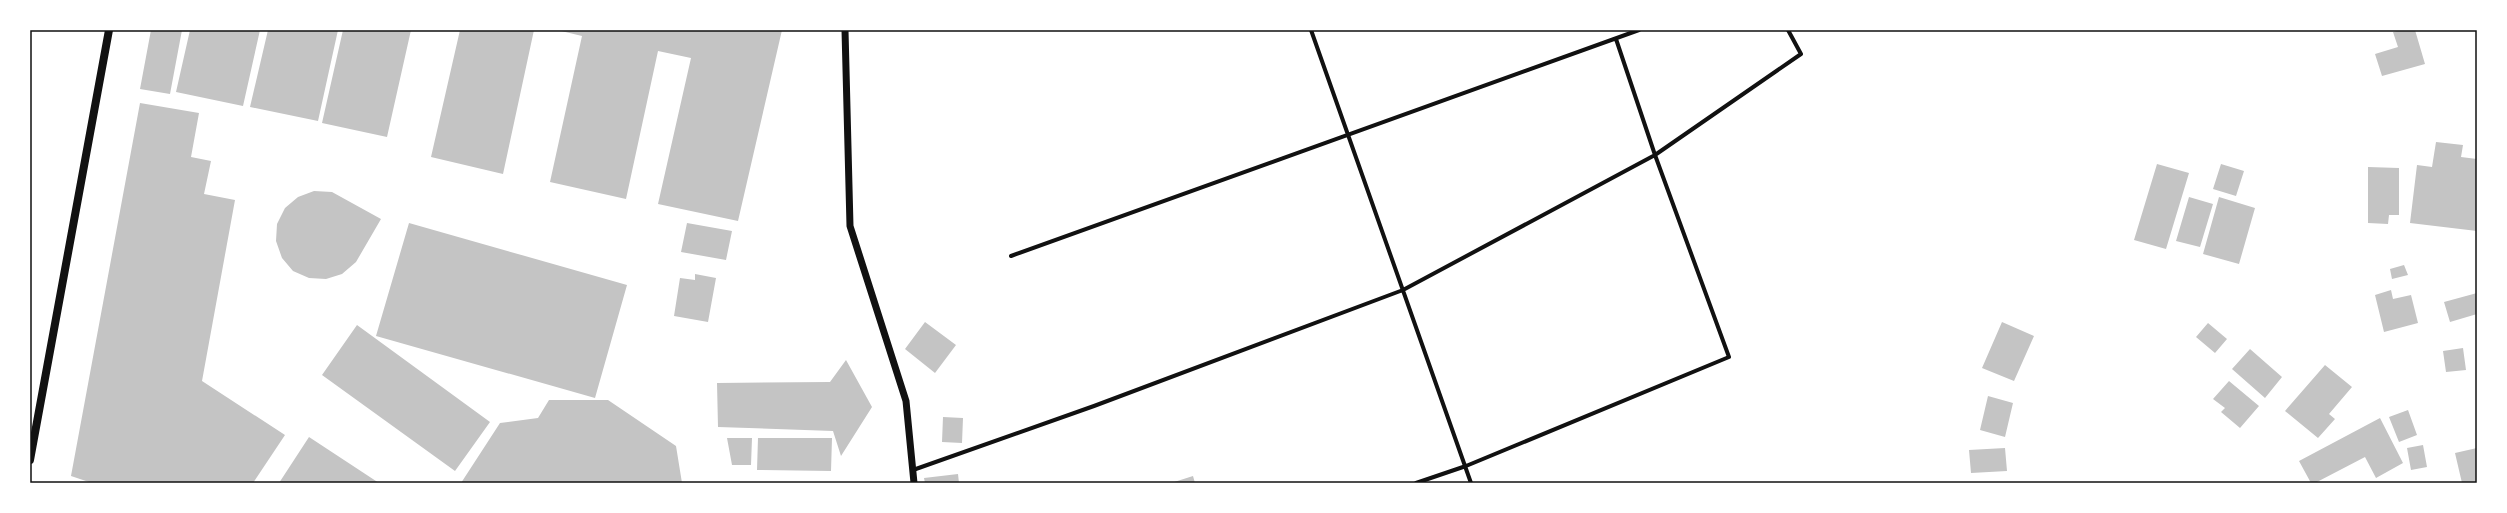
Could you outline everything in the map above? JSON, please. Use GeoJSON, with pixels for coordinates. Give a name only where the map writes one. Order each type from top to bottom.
{"type":"FeatureCollection","features":[{"type":"Feature","properties":{"kind":"main road"},"geometry":{"type":"LineString","coordinates":[[30,460],[109,30]]}},
{"type":"Feature","properties":{"kind":"street"},"geometry":{"type":"LineString","coordinates":[[844,30],[850,226],[906,400],[914,483]]}},
{"type":"Feature","properties":{"kind":"street"},"geometry":{"type":"LineString","coordinates":[[1311,30],[1347,135],[1466,466],[1470,483]]}},
{"type":"Feature","properties":{"kind":"street"},"geometry":{"type":"LineString","coordinates":[[1011,256],[1639,30]]}},
{"type":"Feature","properties":{"kind":"street"},"geometry":{"type":"LineString","coordinates":[[913,470],[1094,406],[1403,290],[1655,155],[1801,54],[1788,30]]}},
{"type":"Feature","properties":{"kind":"street"},"geometry":{"type":"LineString","coordinates":[[1416,483],[1466,466],[1729,357],[1655,155],[1616,39]]}},
{"type":"Feature","properties":{"kind":"building"},"geometry":{"type":"Polygon","coordinates":[[[151,30],[182,30],[170,94],[140,89],[151,30]]]}},
{"type":"Feature","properties":{"kind":"building"},"geometry":{"type":"Polygon","coordinates":[[[190,30],[260,30],[243,106],[176,92],[190,30]]]}},
{"type":"Feature","properties":{"kind":"building"},"geometry":{"type":"Polygon","coordinates":[[[268,30],[338,30],[318,121],[250,107],[268,30]]]}},
{"type":"Feature","properties":{"kind":"building"},"geometry":{"type":"Polygon","coordinates":[[[343,30],[411,30],[387,137],[322,123],[343,30]]]}},
{"type":"Feature","properties":{"kind":"building"},"geometry":{"type":"Polygon","coordinates":[[[460,30],[534,30],[503,174],[431,157],[460,30]]]}},
{"type":"Feature","properties":{"kind":"building"},"geometry":{"type":"Polygon","coordinates":[[[557,30],[782,30],[738,221],[658,204],[691,58],[658,51],[626,199],[550,182],[582,36],[557,30]]]}},
{"type":"Feature","properties":{"kind":"building"},"geometry":{"type":"Polygon","coordinates":[[[2401,30],[2415,30],[2425,64],[2382,76],[2375,54],[2398,47],[2393,32],[2401,30]]]}},
{"type":"Feature","properties":{"kind":"building"},"geometry":{"type":"Polygon","coordinates":[[[140,103],[199,113],[191,157],[211,161],[204,194],[235,200],[202,381],[285,435],[253,483],[92,483],[71,476],[140,103]]]}},
{"type":"Feature","properties":{"kind":"building"},"geometry":{"type":"Polygon","coordinates":[[[2436,142],[2463,145],[2461,157],[2477,159],[2477,231],[2410,223],[2417,165],[2432,167],[2436,142]]]}},
{"type":"Feature","properties":{"kind":"building"},"geometry":{"type":"Polygon","coordinates":[[[2157,164],[2189,173],[2166,249],[2134,240],[2157,164]]]}},
{"type":"Feature","properties":{"kind":"building"},"geometry":{"type":"Polygon","coordinates":[[[2221,164],[2244,171],[2236,196],[2213,189],[2221,164]]]}},
{"type":"Feature","properties":{"kind":"building"},"geometry":{"type":"Polygon","coordinates":[[[2368,167],[2399,168],[2399,215],[2389,215],[2388,224],[2368,223],[2368,167]]]}},
{"type":"Feature","properties":{"kind":"building"},"geometry":{"type":"Polygon","coordinates":[[[314,191],[332,192],[381,219],[356,262],[342,274],[326,279],[309,278],[293,271],[282,258],[276,241],[277,224],[285,208],[298,197],[314,191]]]}},
{"type":"Feature","properties":{"kind":"building"},"geometry":{"type":"Polygon","coordinates":[[[2189,197],[2213,204],[2200,247],[2176,241],[2189,197]]]}},
{"type":"Feature","properties":{"kind":"building"},"geometry":{"type":"Polygon","coordinates":[[[2219,197],[2255,208],[2239,264],[2203,254],[2219,197]]]}},
{"type":"Feature","properties":{"kind":"building"},"geometry":{"type":"Polygon","coordinates":[[[409,223],[627,285],[595,398],[376,336],[409,223]]]}},
{"type":"Feature","properties":{"kind":"building"},"geometry":{"type":"Polygon","coordinates":[[[687,223],[732,231],[726,260],[681,252],[687,223]]]}},
{"type":"Feature","properties":{"kind":"building"},"geometry":{"type":"Polygon","coordinates":[[[2404,265],[2408,275],[2392,279],[2390,269],[2404,265]]]}},
{"type":"Feature","properties":{"kind":"building"},"geometry":{"type":"Polygon","coordinates":[[[695,274],[716,278],[708,322],[674,316],[680,278],[695,280],[695,274]]]}},
{"type":"Feature","properties":{"kind":"building"},"geometry":{"type":"Polygon","coordinates":[[[2391,290],[2393,299],[2411,295],[2418,323],[2384,332],[2375,295],[2391,290]]]}},
{"type":"Feature","properties":{"kind":"building"},"geometry":{"type":"Polygon","coordinates":[[[2477,293],[2477,314],[2450,322],[2444,302],[2477,293]]]}},
{"type":"Feature","properties":{"kind":"building"},"geometry":{"type":"Polygon","coordinates":[[[925,322],[956,345],[935,373],[905,349],[925,322]]]}},
{"type":"Feature","properties":{"kind":"building"},"geometry":{"type":"Polygon","coordinates":[[[2002,322],[2034,336],[2014,381],[1982,368],[2002,322]]]}},
{"type":"Feature","properties":{"kind":"building"},"geometry":{"type":"Polygon","coordinates":[[[2208,323],[2227,339],[2215,353],[2196,337],[2208,323]]]}},
{"type":"Feature","properties":{"kind":"building"},"geometry":{"type":"Polygon","coordinates":[[[357,325],[490,422],[455,471],[322,375],[357,325]]]}},
{"type":"Feature","properties":{"kind":"building"},"geometry":{"type":"Polygon","coordinates":[[[2463,348],[2466,370],[2446,372],[2443,351],[2463,348]]]}},
{"type":"Feature","properties":{"kind":"building"},"geometry":{"type":"Polygon","coordinates":[[[2250,349],[2282,377],[2265,398],[2232,369],[2250,349]]]}},
{"type":"Feature","properties":{"kind":"building"},"geometry":{"type":"Polygon","coordinates":[[[846,360],[872,407],[841,456],[833,431],[718,427],[717,383],[830,382],[846,360]]]}},
{"type":"Feature","properties":{"kind":"building"},"geometry":{"type":"Polygon","coordinates":[[[2325,365],[2352,387],[2329,414],[2335,419],[2318,438],[2285,411],[2325,365]]]}},
{"type":"Feature","properties":{"kind":"building"},"geometry":{"type":"Polygon","coordinates":[[[2229,381],[2259,406],[2240,428],[2221,412],[2225,408],[2213,399],[2229,381]]]}},
{"type":"Feature","properties":{"kind":"building"},"geometry":{"type":"Polygon","coordinates":[[[1988,396],[2013,403],[2005,437],[1980,430],[1988,396]]]}},
{"type":"Feature","properties":{"kind":"building"},"geometry":{"type":"Polygon","coordinates":[[[549,400],[608,400],[676,446],[682,483],[461,483],[500,423],[538,418],[549,400]]]}},
{"type":"Feature","properties":{"kind":"building"},"geometry":{"type":"Polygon","coordinates":[[[2408,410],[2417,435],[2399,442],[2389,417],[2408,410]]]}},
{"type":"Feature","properties":{"kind":"building"},"geometry":{"type":"Polygon","coordinates":[[[943,417],[963,418],[962,443],[942,442],[943,417]]]}},
{"type":"Feature","properties":{"kind":"building"},"geometry":{"type":"Polygon","coordinates":[[[2380,418],[2403,463],[2376,478],[2365,457],[2315,483],[2311,483],[2299,461],[2380,418]]]}},
{"type":"Feature","properties":{"kind":"building"},"geometry":{"type":"Polygon","coordinates":[[[309,437],[379,483],[279,483],[309,437]]]}},
{"type":"Feature","properties":{"kind":"building"},"geometry":{"type":"Polygon","coordinates":[[[727,438],[752,438],[751,465],[732,465],[727,438]]]}},
{"type":"Feature","properties":{"kind":"building"},"geometry":{"type":"Polygon","coordinates":[[[758,438],[832,438],[831,471],[757,470],[758,438]]]}},
{"type":"Feature","properties":{"kind":"building"},"geometry":{"type":"Polygon","coordinates":[[[2423,445],[2427,467],[2411,470],[2407,448],[2423,445]]]}},
{"type":"Feature","properties":{"kind":"building"},"geometry":{"type":"Polygon","coordinates":[[[2005,448],[2007,471],[1971,473],[1969,450],[2005,448]]]}},
{"type":"Feature","properties":{"kind":"building"},"geometry":{"type":"Polygon","coordinates":[[[2477,448],[2477,483],[2462,483],[2455,453],[2477,448]]]}},
{"type":"Feature","properties":{"kind":"building"},"geometry":{"type":"Polygon","coordinates":[[[958,474],[959,483],[925,483],[924,478],[958,474]]]}},
{"type":"Feature","properties":{"kind":"building"},"geometry":{"type":"Polygon","coordinates":[[[1193,476],[1195,483],[1171,483],[1193,476]]]}}]}
